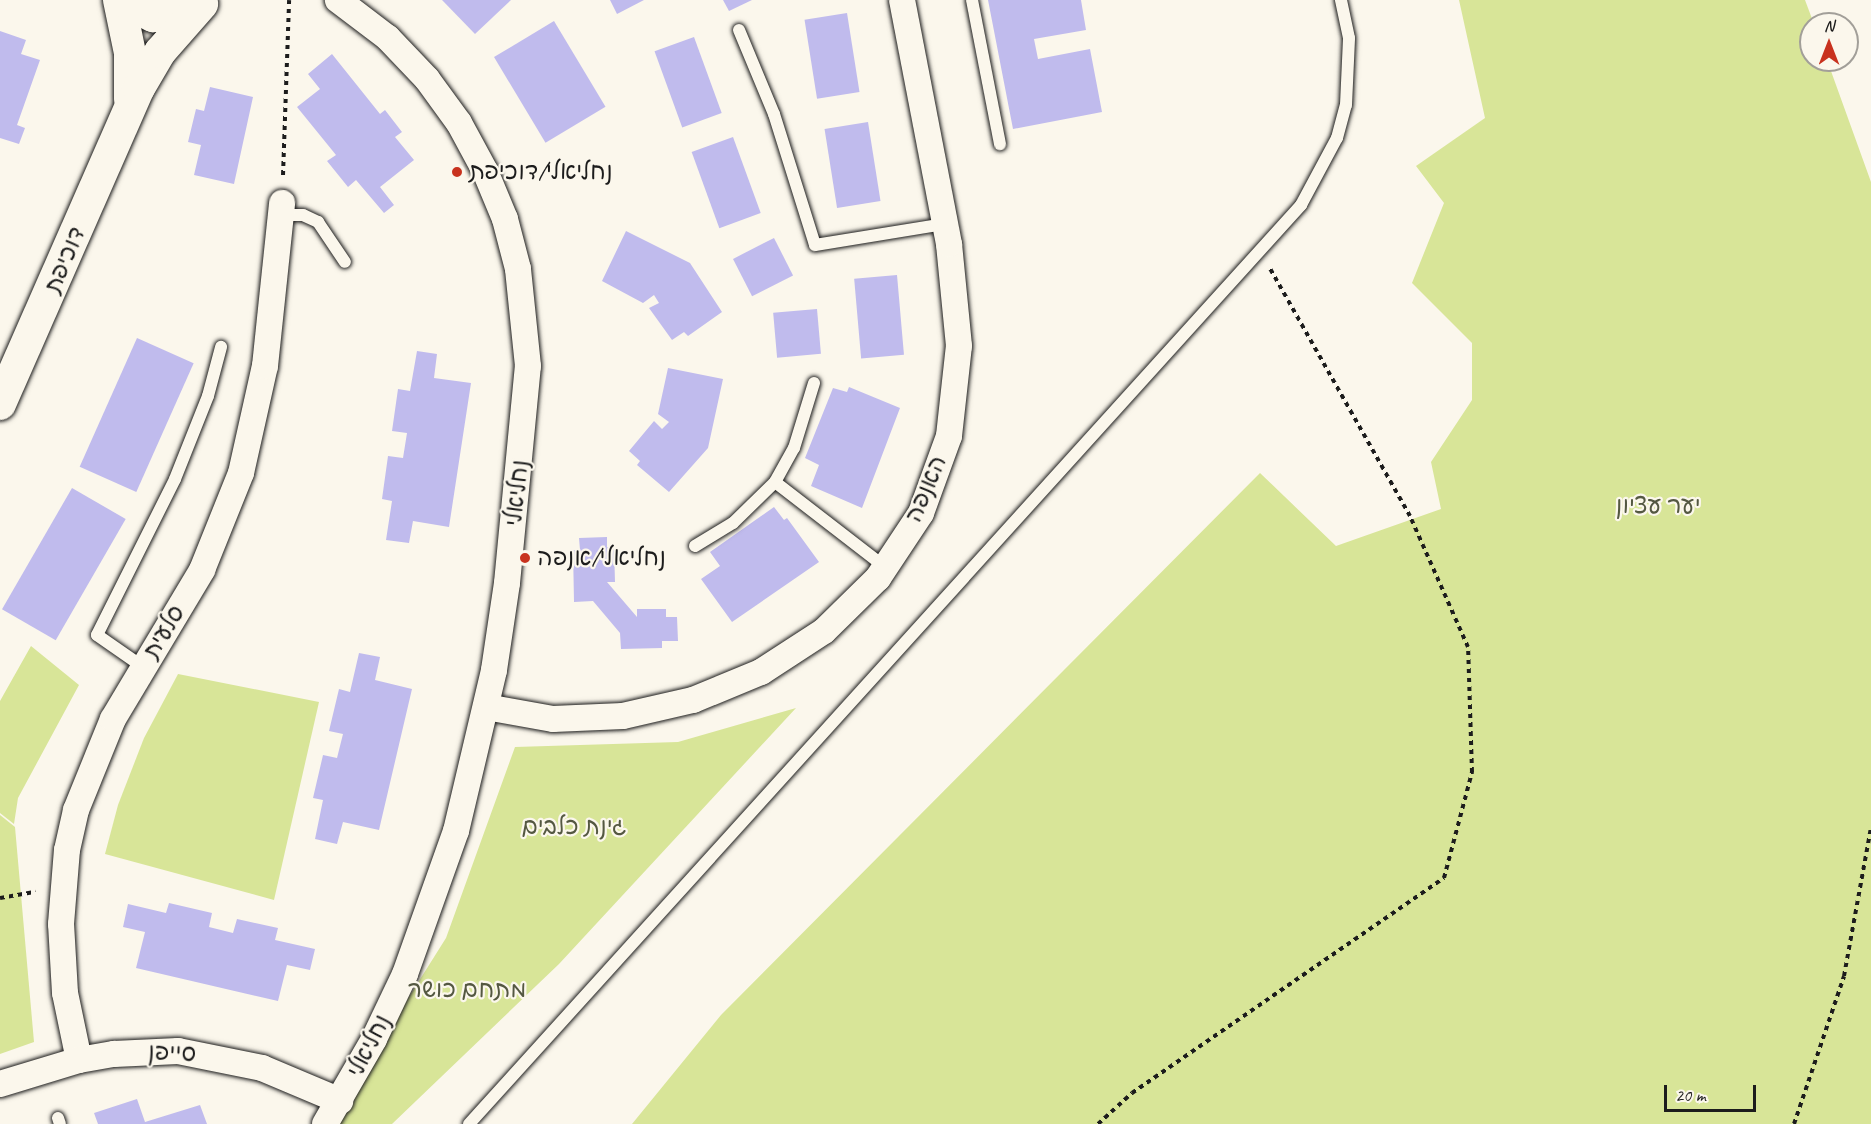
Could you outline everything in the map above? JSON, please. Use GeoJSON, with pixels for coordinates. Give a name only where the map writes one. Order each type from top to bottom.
{"type":"FeatureCollection","features":[{"type":"Feature","properties":{"kind":"street"},"geometry":{"type":"LineString","coordinates":[[120,0],[143,14],[164,17],[184,14],[204,2]]}},
{"type":"Feature","properties":{"kind":"street","name":"דוכיפת"},"geometry":{"type":"LineString","coordinates":[[120,0],[131,66],[127,115]]}},
{"type":"Feature","properties":{"kind":"street","name":"נחליאלי"},"geometry":{"type":"LineString","coordinates":[[325,1124],[374,1040],[432,904],[456,831],[486,707],[507,583],[525,411],[527,342],[518,269],[505,219],[459,123],[427,79],[388,38],[338,0]]}},
{"type":"Feature","properties":{"kind":"street","name":"האנפה"},"geometry":{"type":"LineString","coordinates":[[486,707],[553,719],[623,716],[693,700],[761,672],[824,631],[885,567],[921,513],[949,436],[959,346],[945,224],[902,0]]}},
{"type":"Feature","properties":{"kind":"street","name":"דוכיפת"},"geometry":{"type":"LineString","coordinates":[[0,404],[127,115],[160,52],[204,2]]}},
{"type":"Feature","properties":{"kind":"street","name":"סלעית"},"geometry":{"type":"LineString","coordinates":[[79,1060],[65,993],[62,888],[76,810],[92,766],[142,667],[202,570],[241,473],[265,366],[281,209]]}},
{"type":"Feature","properties":{"kind":"street","name":"סייפן"},"geometry":{"type":"LineString","coordinates":[[0,1084],[79,1060],[147,1051],[208,1054],[262,1068],[340,1101]]}},
{"type":"Feature","properties":{"kind":"lane"},"geometry":{"type":"LineString","coordinates":[[972,0],[1000,144]]}},
{"type":"Feature","properties":{"kind":"lane"},"geometry":{"type":"LineString","coordinates":[[469,1124],[1261,253],[1301,205],[1337,138],[1350,72],[1349,38],[1341,0]]}},
{"type":"Feature","properties":{"kind":"lane"},"geometry":{"type":"LineString","coordinates":[[739,30],[774,114],[815,245],[945,224]]}},
{"type":"Feature","properties":{"kind":"lane"},"geometry":{"type":"LineString","coordinates":[[281,209],[318,222],[345,262]]}},
{"type":"Feature","properties":{"kind":"lane"},"geometry":{"type":"LineString","coordinates":[[142,667],[97,635],[175,479],[208,396],[221,347]]}},
{"type":"Feature","properties":{"kind":"lane"},"geometry":{"type":"LineString","coordinates":[[695,546],[733,523],[775,482],[794,448],[814,383]]}},
{"type":"Feature","properties":{"kind":"lane"},"geometry":{"type":"LineString","coordinates":[[775,482],[885,567]]}},
{"type":"Feature","properties":{"kind":"path"},"geometry":{"type":"LineString","coordinates":[[281,209],[289,0]]}},
{"type":"Feature","properties":{"kind":"path"},"geometry":{"type":"LineString","coordinates":[[1098,1124],[1132,1093],[1444,878],[1472,772],[1468,647],[1410,516],[1261,253]]}},
{"type":"Feature","properties":{"kind":"path"},"geometry":{"type":"LineString","coordinates":[[1794,1124],[1844,976],[1871,827]]}},
{"type":"Feature","properties":{"kind":"path"},"geometry":{"type":"LineString","coordinates":[[0,898],[62,888]]}},
{"type":"Feature","properties":{"kind":"green space","name":"יער עציון"},"geometry":{"type":"Polygon","coordinates":[[[1459,0],[1805,0],[1810,12],[1799,12],[1799,72],[1831,72],[1871,182],[1871,1124],[632,1124],[721,1015],[1260,473],[1336,546],[1441,509],[1431,462],[1472,400],[1472,343],[1412,283],[1444,203],[1416,166],[1485,118],[1459,0]]]}},
{"type":"Feature","properties":{"kind":"green space"},"geometry":{"type":"Polygon","coordinates":[[[31,646],[79,685],[18,798],[14,824],[0,813],[0,701],[31,646]]]}},
{"type":"Feature","properties":{"kind":"green space"},"geometry":{"type":"Polygon","coordinates":[[[178,674],[319,702],[274,900],[105,854],[118,805],[144,738],[178,674]]]}},
{"type":"Feature","properties":{"kind":"green space","name":"גינת כלבים"},"geometry":{"type":"Polygon","coordinates":[[[796,708],[559,964],[392,1124],[329,1124],[446,938],[515,747],[678,742],[796,708]]]}},
{"type":"Feature","properties":{"kind":"green space"},"geometry":{"type":"Polygon","coordinates":[[[0,815],[15,827],[34,1042],[0,1054],[0,815]]]}},
{"type":"Feature","properties":{"kind":"building"},"geometry":{"type":"Polygon","coordinates":[[[442,0],[511,0],[475,34],[442,0]]]}},
{"type":"Feature","properties":{"kind":"building"},"geometry":{"type":"Polygon","coordinates":[[[610,0],[644,0],[617,14],[610,0]]]}},
{"type":"Feature","properties":{"kind":"building"},"geometry":{"type":"Polygon","coordinates":[[[723,0],[752,0],[729,11],[723,0]]]}},
{"type":"Feature","properties":{"kind":"building"},"geometry":{"type":"Polygon","coordinates":[[[988,0],[1081,0],[1086,30],[1034,39],[1038,59],[1090,49],[1102,112],[1013,129],[988,0]]]}},
{"type":"Feature","properties":{"kind":"building"},"geometry":{"type":"Polygon","coordinates":[[[847,13],[860,92],[817,99],[805,20],[847,13]]]}},
{"type":"Feature","properties":{"kind":"building"},"geometry":{"type":"Polygon","coordinates":[[[554,21],[606,107],[546,143],[494,57],[554,21]]]}},
{"type":"Feature","properties":{"kind":"building"},"geometry":{"type":"Polygon","coordinates":[[[0,31],[26,40],[21,54],[40,60],[17,125],[25,128],[19,144],[0,138],[0,31]]]}},
{"type":"Feature","properties":{"kind":"building"},"geometry":{"type":"Polygon","coordinates":[[[694,37],[722,113],[682,127],[655,51],[694,37]]]}},
{"type":"Feature","properties":{"kind":"building"},"geometry":{"type":"Polygon","coordinates":[[[332,54],[380,114],[385,110],[402,132],[395,137],[414,160],[380,187],[394,205],[384,213],[356,180],[348,187],[327,161],[336,155],[297,107],[320,89],[308,74],[332,54]]]}},
{"type":"Feature","properties":{"kind":"building"},"geometry":{"type":"Polygon","coordinates":[[[210,87],[253,97],[234,184],[194,175],[201,145],[188,142],[196,109],[204,111],[210,87]]]}},
{"type":"Feature","properties":{"kind":"building"},"geometry":{"type":"Polygon","coordinates":[[[868,122],[881,201],[837,208],[825,129],[868,122]]]}},
{"type":"Feature","properties":{"kind":"building"},"geometry":{"type":"Polygon","coordinates":[[[733,137],[761,213],[719,228],[692,152],[733,137]]]}},
{"type":"Feature","properties":{"kind":"building"},"geometry":{"type":"Polygon","coordinates":[[[626,231],[690,263],[722,312],[688,336],[684,332],[672,340],[649,308],[659,303],[654,295],[643,303],[602,281],[626,231]]]}},
{"type":"Feature","properties":{"kind":"building"},"geometry":{"type":"Polygon","coordinates":[[[774,238],[793,275],[752,296],[733,259],[774,238]]]}},
{"type":"Feature","properties":{"kind":"building"},"geometry":{"type":"Polygon","coordinates":[[[897,275],[904,355],[861,358],[854,279],[897,275]]]}},
{"type":"Feature","properties":{"kind":"building"},"geometry":{"type":"Polygon","coordinates":[[[817,309],[821,354],[777,358],[773,313],[817,309]]]}},
{"type":"Feature","properties":{"kind":"building"},"geometry":{"type":"Polygon","coordinates":[[[137,338],[194,363],[136,492],[80,467],[137,338]]]}},
{"type":"Feature","properties":{"kind":"building"},"geometry":{"type":"Polygon","coordinates":[[[417,351],[437,354],[434,378],[471,383],[449,527],[413,521],[409,543],[386,540],[392,501],[382,499],[388,456],[403,458],[407,433],[392,431],[398,389],[410,391],[417,351]]]}},
{"type":"Feature","properties":{"kind":"building"},"geometry":{"type":"Polygon","coordinates":[[[668,368],[723,379],[708,448],[669,492],[637,465],[640,461],[629,451],[654,421],[662,429],[669,422],[658,414],[668,368]]]}},
{"type":"Feature","properties":{"kind":"building"},"geometry":{"type":"Polygon","coordinates":[[[849,387],[900,408],[862,508],[811,486],[819,465],[805,458],[833,388],[847,392],[849,387]]]}},
{"type":"Feature","properties":{"kind":"building"},"geometry":{"type":"Polygon","coordinates":[[[72,488],[126,519],[56,640],[2,609],[72,488]]]}},
{"type":"Feature","properties":{"kind":"building"},"geometry":{"type":"Polygon","coordinates":[[[774,507],[784,520],[787,518],[819,562],[732,622],[701,579],[720,566],[710,552],[774,507]]]}},
{"type":"Feature","properties":{"kind":"building"},"geometry":{"type":"Polygon","coordinates":[[[607,537],[607,547],[614,547],[615,582],[607,582],[637,617],[637,609],[666,609],[666,617],[677,617],[678,641],[662,641],[662,648],[621,649],[620,633],[593,601],[574,602],[573,550],[580,550],[579,538],[607,537]]]}},
{"type":"Feature","properties":{"kind":"building"},"geometry":{"type":"Polygon","coordinates":[[[359,653],[380,657],[375,680],[412,689],[379,830],[343,822],[337,844],[315,839],[323,800],[313,798],[323,755],[337,758],[343,734],[329,731],[339,689],[350,692],[359,653]]]}},
{"type":"Feature","properties":{"kind":"building"},"geometry":{"type":"Polygon","coordinates":[[[169,903],[212,913],[209,927],[233,933],[237,919],[278,928],[275,940],[315,949],[310,970],[287,965],[278,1001],[136,968],[145,932],[123,927],[128,904],[166,913],[169,903]]]}},
{"type":"Feature","properties":{"kind":"building"},"geometry":{"type":"Polygon","coordinates":[[[137,1099],[145,1122],[200,1105],[207,1124],[98,1124],[94,1113],[137,1099]]]}},
{"type":"Feature","properties":{"kind":"place","name":"נחליאלי/דוכיפת"},"geometry":{"type":"Point","coordinates":[457,172]}},
{"type":"Feature","properties":{"kind":"place","name":"נחליאלי/אנפה"},"geometry":{"type":"Point","coordinates":[525,558]}},
{"type":"Feature","properties":{"kind":"park label","name":"מתחם כושר"},"geometry":{"type":"Point","coordinates":[467,990]}}]}
